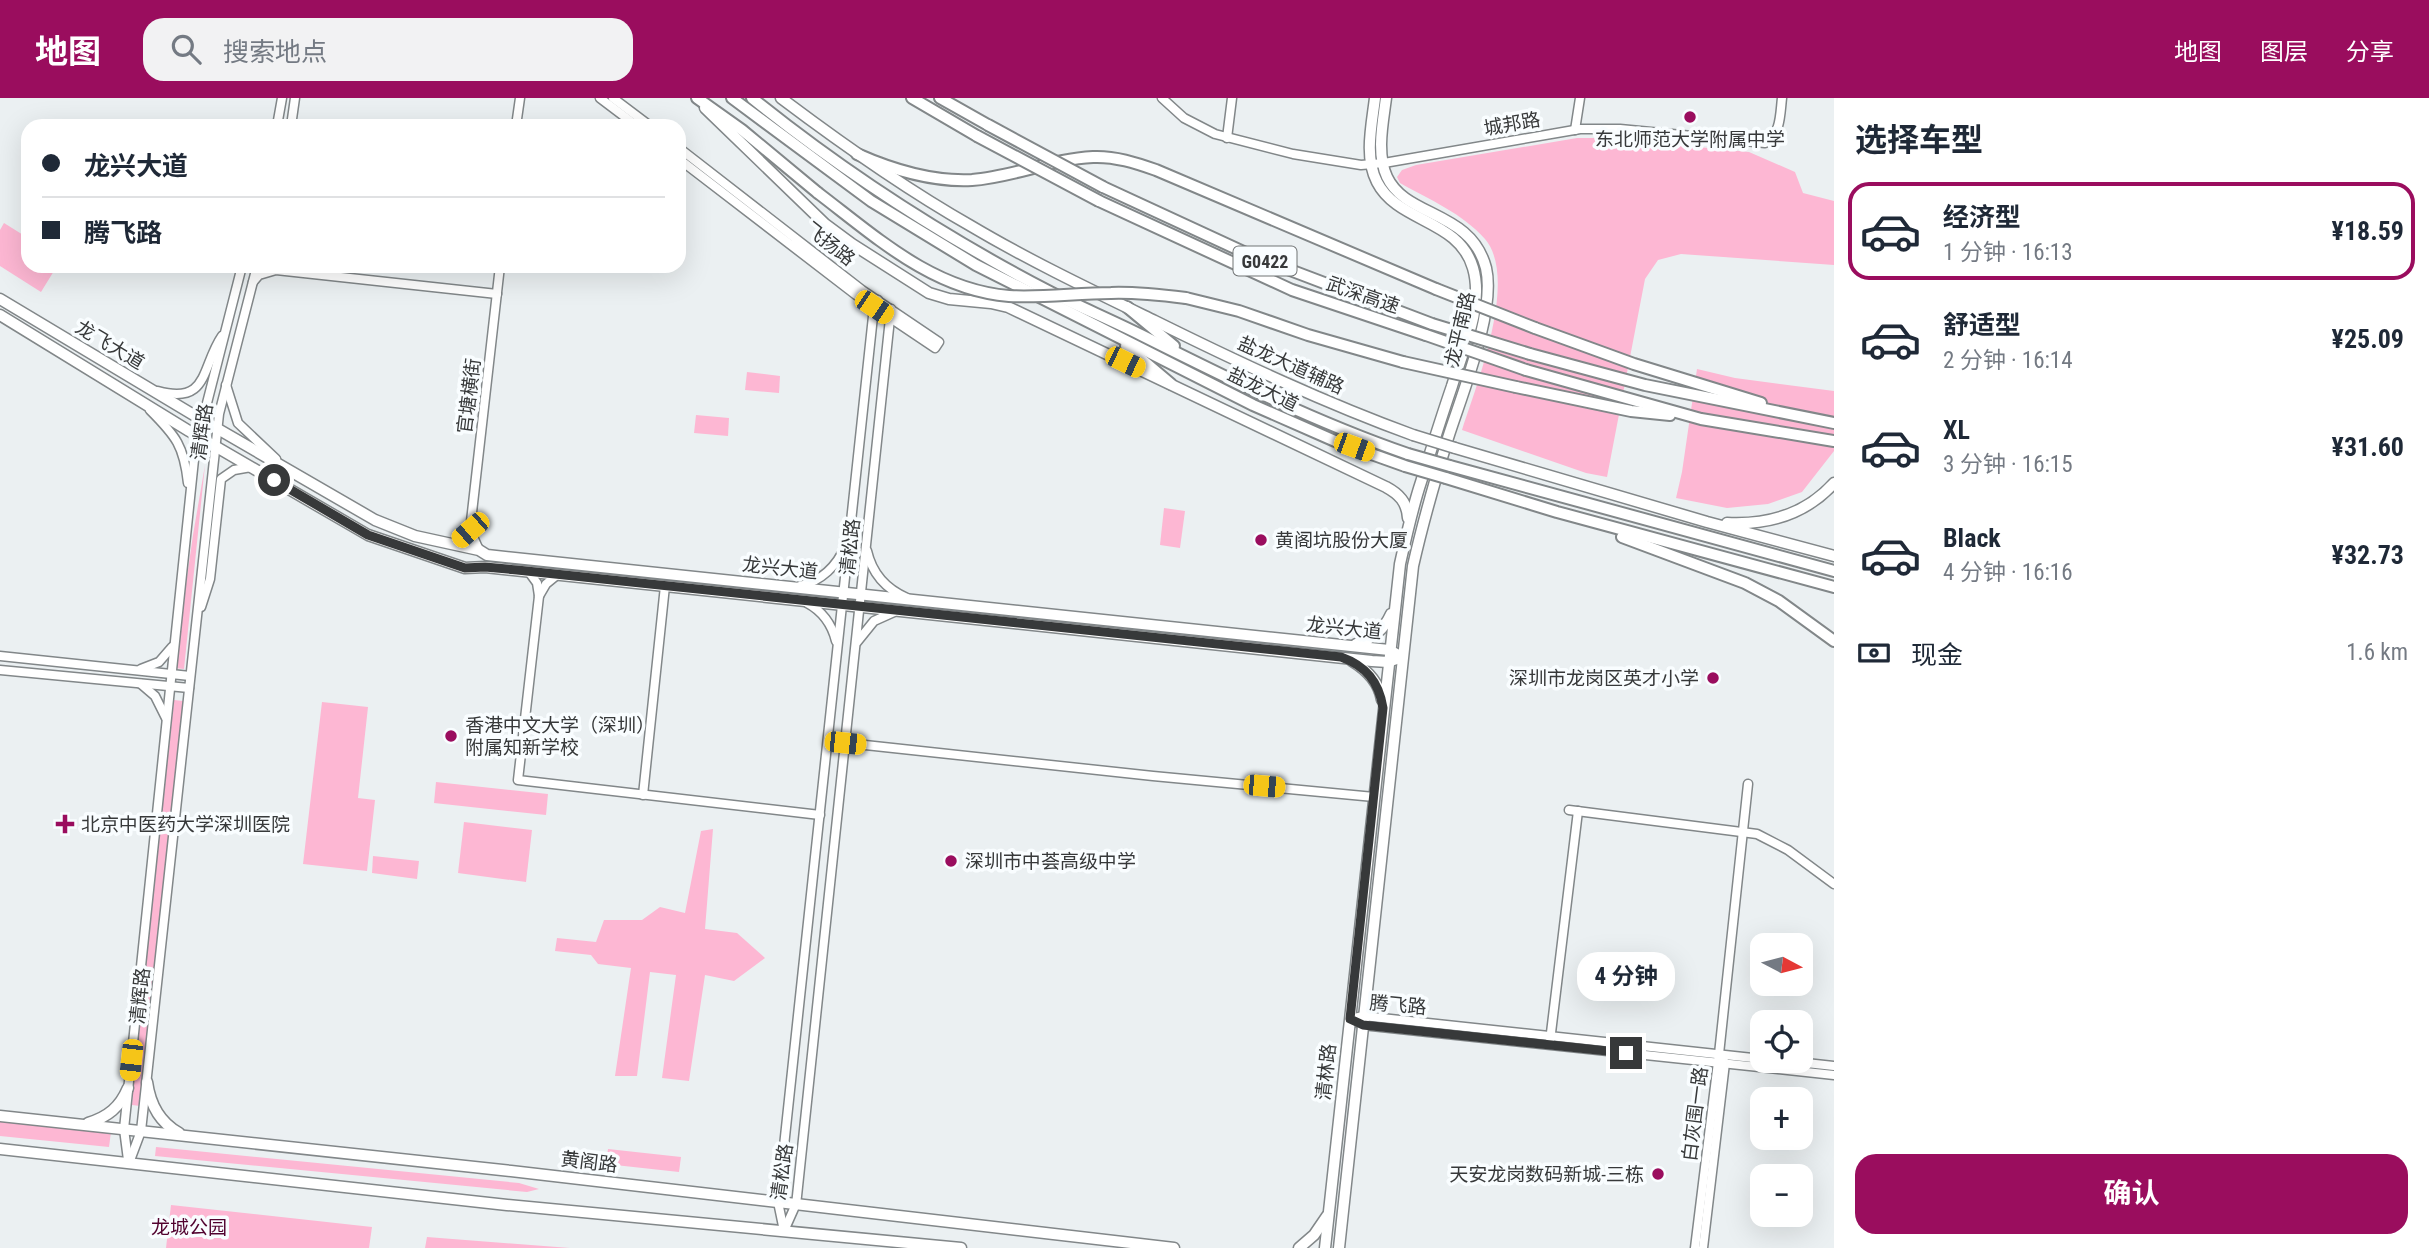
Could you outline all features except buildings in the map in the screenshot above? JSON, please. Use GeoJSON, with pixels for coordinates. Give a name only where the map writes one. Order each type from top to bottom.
{"type":"FeatureCollection","features":[{"type":"Feature","properties":{"kind":"highway"},"geometry":{"type":"LineString","coordinates":[[696,98],[742,130],[818,193],[911,262],[929,273],[970,289],[1009,296],[1131,293],[1186,298],[1239,311],[1308,335],[1403,362],[1631,411],[1700,419]]}},
{"type":"Feature","properties":{"kind":"highway","name":"盐龙大道"},"geometry":{"type":"LineString","coordinates":[[732,98],[837,177],[906,223],[1014,285],[1292,423],[1405,466],[1448,472],[1834,571]]}},
{"type":"Feature","properties":{"kind":"highway","name":"盐龙大道"},"geometry":{"type":"LineString","coordinates":[[752,98],[859,178],[932,227],[1052,293],[1318,420],[1557,512],[1834,587]]}},
{"type":"Feature","properties":{"kind":"highway","name":"武深高速"},"geometry":{"type":"LineString","coordinates":[[912,98],[1099,201],[1292,289],[1526,370],[1700,419],[1834,441]]}},
{"type":"Feature","properties":{"kind":"highway","name":"武深高速"},"geometry":{"type":"LineString","coordinates":[[940,98],[1103,187],[1248,254],[1432,324],[1645,385],[1834,423]]}},
{"type":"Feature","properties":{"kind":"highway"},"geometry":{"type":"LineString","coordinates":[[857,154],[904,172],[949,179],[988,178],[1093,157],[1125,161],[1156,170],[1535,328],[1606,354],[1820,421]]}},
{"type":"Feature","properties":{"kind":"highway"},"geometry":{"type":"LineString","coordinates":[[1127,307],[1189,359]]}},
{"type":"Feature","properties":{"kind":"highway"},"geometry":{"type":"LineString","coordinates":[[1113,335],[1171,384]]}},
{"type":"Feature","properties":{"kind":"highway"},"geometry":{"type":"LineString","coordinates":[[1557,512],[1745,583],[1779,601],[1834,641]]}},
{"type":"Feature","properties":{"kind":"main road"},"geometry":{"type":"LineString","coordinates":[[696,98],[832,229],[920,288],[949,299],[1008,307],[1386,486],[1406,504],[1409,524]]}},
{"type":"Feature","properties":{"kind":"main road","name":"盐龙大道辅路"},"geometry":{"type":"LineString","coordinates":[[781,98],[857,154],[971,226],[1127,307],[1305,392],[1413,435],[1707,522],[1834,556]]}},
{"type":"Feature","properties":{"kind":"main road"},"geometry":{"type":"LineString","coordinates":[[1375,98],[1376,136]]}},
{"type":"Feature","properties":{"kind":"main road"},"geometry":{"type":"LineString","coordinates":[[1376,136],[1386,98]]}},
{"type":"Feature","properties":{"kind":"main road","name":"龙平南路"},"geometry":{"type":"LineString","coordinates":[[1376,136],[1387,177],[1396,190],[1466,233],[1486,267],[1488,282],[1485,314],[1432,490],[1413,566],[1402,657]]}},
{"type":"Feature","properties":{"kind":"main road","name":"龙平南路"},"geometry":{"type":"LineString","coordinates":[[1376,136],[1372,164],[1376,180],[1400,208],[1443,229],[1457,241],[1469,257],[1476,284],[1474,313],[1466,342],[1409,524],[1394,604]]}},
{"type":"Feature","properties":{"kind":"main road","name":"龙飞大道"},"geometry":{"type":"LineString","coordinates":[[0,299],[202,421]]}},
{"type":"Feature","properties":{"kind":"main road","name":"龙飞大道"},"geometry":{"type":"LineString","coordinates":[[0,316],[199,436]]}},
{"type":"Feature","properties":{"kind":"main road","name":"龙兴大道"},"geometry":{"type":"LineString","coordinates":[[202,421],[375,520],[415,536],[480,550],[487,555],[1329,643],[1389,650],[1402,657]]}},
{"type":"Feature","properties":{"kind":"main road","name":"龙兴大道"},"geometry":{"type":"LineString","coordinates":[[199,436],[368,535],[465,568],[485,567],[1388,662],[1402,657]]}},
{"type":"Feature","properties":{"kind":"main road"},"geometry":{"type":"LineString","coordinates":[[1707,522],[1746,523],[1782,517],[1808,505],[1834,483]]}},
{"type":"Feature","properties":{"kind":"main road"},"geometry":{"type":"LineString","coordinates":[[1343,645],[1367,641],[1375,636],[1390,617],[1394,604]]}},
{"type":"Feature","properties":{"kind":"main road","name":"清林路"},"geometry":{"type":"LineString","coordinates":[[1325,1248],[1394,604]]}},
{"type":"Feature","properties":{"kind":"main road"},"geometry":{"type":"LineString","coordinates":[[1328,656],[1329,643]]}},
{"type":"Feature","properties":{"kind":"main road"},"geometry":{"type":"LineString","coordinates":[[1341,657],[1353,661],[1369,673],[1381,694],[1383,708]]}},
{"type":"Feature","properties":{"kind":"main road","name":"清林路"},"geometry":{"type":"LineString","coordinates":[[1339,1248],[1402,657]]}},
{"type":"Feature","properties":{"kind":"main road"},"geometry":{"type":"LineString","coordinates":[[147,1082],[148,1094],[157,1113],[170,1128],[186,1136]]}},
{"type":"Feature","properties":{"kind":"main road"},"geometry":{"type":"LineString","coordinates":[[78,1125],[107,1115],[123,1099],[128,1088]]}},
{"type":"Feature","properties":{"kind":"main road","name":"黄阁路"},"geometry":{"type":"LineString","coordinates":[[0,1116],[1174,1248]]}},
{"type":"Feature","properties":{"kind":"main road"},"geometry":{"type":"LineString","coordinates":[[0,1149],[507,1205],[961,1248]]}},
{"type":"Feature","properties":{"kind":"main road"},"geometry":{"type":"LineString","coordinates":[[1299,1248],[1321,1227],[1329,1209]]}},
{"type":"Feature","properties":{"kind":"main road"},"geometry":{"type":"LineString","coordinates":[[1341,1224],[1345,1248]]}},
{"type":"Feature","properties":{"kind":"street"},"geometry":{"type":"LineString","coordinates":[[278,119],[282,98]]}},
{"type":"Feature","properties":{"kind":"street"},"geometry":{"type":"LineString","coordinates":[[292,119],[295,98]]}},
{"type":"Feature","properties":{"kind":"street"},"geometry":{"type":"LineString","coordinates":[[517,119],[520,98]]}},
{"type":"Feature","properties":{"kind":"street"},"geometry":{"type":"LineString","coordinates":[[600,98],[628,119]]}},
{"type":"Feature","properties":{"kind":"street"},"geometry":{"type":"LineString","coordinates":[[613,98],[641,119]]}},
{"type":"Feature","properties":{"kind":"street"},"geometry":{"type":"LineString","coordinates":[[1162,98],[1194,125],[1227,138],[1232,98]]}},
{"type":"Feature","properties":{"kind":"street"},"geometry":{"type":"LineString","coordinates":[[1575,130],[1580,98]]}},
{"type":"Feature","properties":{"kind":"street","name":"城邦路"},"geometry":{"type":"LineString","coordinates":[[1227,138],[1293,154],[1372,164],[1575,130],[1619,129],[1765,142],[1776,133],[1782,98]]}},
{"type":"Feature","properties":{"kind":"street","name":"飞扬路"},"geometry":{"type":"LineString","coordinates":[[686,154],[876,304]]}},
{"type":"Feature","properties":{"kind":"street","name":"飞扬路"},"geometry":{"type":"LineString","coordinates":[[686,164],[876,304],[939,342],[935,348],[890,313]]}},
{"type":"Feature","properties":{"kind":"street","name":"清辉路"},"geometry":{"type":"LineString","coordinates":[[129,1163],[124,1129],[195,450],[240,273]]}},
{"type":"Feature","properties":{"kind":"street","name":"清辉路"},"geometry":{"type":"LineString","coordinates":[[129,1163],[141,1131],[147,1082],[217,429],[255,273]]}},
{"type":"Feature","properties":{"kind":"street"},"geometry":{"type":"LineString","coordinates":[[253,283],[263,273]]}},
{"type":"Feature","properties":{"kind":"street"},"geometry":{"type":"LineString","coordinates":[[314,273],[497,295]]}},
{"type":"Feature","properties":{"kind":"street","name":"官塘横街"},"geometry":{"type":"LineString","coordinates":[[470,530],[499,273]]}},
{"type":"Feature","properties":{"kind":"street","name":"清松路"},"geometry":{"type":"LineString","coordinates":[[784,1231],[778,1202],[876,304]]}},
{"type":"Feature","properties":{"kind":"street","name":"清松路"},"geometry":{"type":"LineString","coordinates":[[784,1231],[796,1204],[890,313]]}},
{"type":"Feature","properties":{"kind":"street"},"geometry":{"type":"LineString","coordinates":[[148,388],[175,395],[186,395],[195,390],[201,384],[214,348],[225,331]]}},
{"type":"Feature","properties":{"kind":"street"},"geometry":{"type":"LineString","coordinates":[[226,384],[238,423],[292,472]]}},
{"type":"Feature","properties":{"kind":"street"},"geometry":{"type":"LineString","coordinates":[[140,401],[168,429],[182,450],[188,488],[188,518]]}},
{"type":"Feature","properties":{"kind":"street"},"geometry":{"type":"LineString","coordinates":[[195,623],[210,579],[221,479],[234,470],[251,467]]}},
{"type":"Feature","properties":{"kind":"street"},"geometry":{"type":"LineString","coordinates":[[454,544],[470,530],[480,550]]}},
{"type":"Feature","properties":{"kind":"street"},"geometry":{"type":"LineString","coordinates":[[795,587],[808,584],[827,572],[837,561],[849,536]]}},
{"type":"Feature","properties":{"kind":"street"},"geometry":{"type":"LineString","coordinates":[[866,543],[869,561],[879,577],[895,592],[913,600]]}},
{"type":"Feature","properties":{"kind":"street"},"geometry":{"type":"LineString","coordinates":[[529,572],[537,583],[540,596]]}},
{"type":"Feature","properties":{"kind":"street"},"geometry":{"type":"LineString","coordinates":[[557,575],[546,584],[540,596],[518,780],[820,815]]}},
{"type":"Feature","properties":{"kind":"street"},"geometry":{"type":"LineString","coordinates":[[643,795],[665,586]]}},
{"type":"Feature","properties":{"kind":"street"},"geometry":{"type":"LineString","coordinates":[[800,600],[823,616],[835,635],[837,648]]}},
{"type":"Feature","properties":{"kind":"street"},"geometry":{"type":"LineString","coordinates":[[855,645],[873,621],[890,612],[900,611]]}},
{"type":"Feature","properties":{"kind":"street"},"geometry":{"type":"LineString","coordinates":[[134,670],[159,662],[171,650],[175,641]]}},
{"type":"Feature","properties":{"kind":"street"},"geometry":{"type":"LineString","coordinates":[[0,656],[190,676]]}},
{"type":"Feature","properties":{"kind":"street"},"geometry":{"type":"LineString","coordinates":[[0,670],[189,688]]}},
{"type":"Feature","properties":{"kind":"street"},"geometry":{"type":"LineString","coordinates":[[133,681],[155,696],[167,720]]}},
{"type":"Feature","properties":{"kind":"street"},"geometry":{"type":"LineString","coordinates":[[828,741],[1374,797]]}},
{"type":"Feature","properties":{"kind":"street"},"geometry":{"type":"LineString","coordinates":[[1720,1060],[1748,783]]}},
{"type":"Feature","properties":{"kind":"street"},"geometry":{"type":"LineString","coordinates":[[1550,1040],[1574,811],[1757,834],[1774,841],[1834,884]]}},
{"type":"Feature","properties":{"kind":"street","name":"腾飞路"},"geometry":{"type":"LineString","coordinates":[[1350,1019],[1550,1040],[1834,1075]]}},
{"type":"Feature","properties":{"kind":"street","name":"腾飞路"},"geometry":{"type":"LineString","coordinates":[[1720,1060],[1750,1059]]}},
{"type":"Feature","properties":{"kind":"street","name":"白灰围一路"},"geometry":{"type":"LineString","coordinates":[[1695,1248],[1720,1060]]}},
{"type":"Feature","properties":{"kind":"street","name":"白灰围一路"},"geometry":{"type":"LineString","coordinates":[[1703,1248],[1720,1060]]}},
{"type":"Feature","properties":{"kind":"street"},"geometry":{"type":"LineString","coordinates":[[1813,1064],[1834,1066]]}},
{"type":"Feature","properties":{"kind":"green space"},"geometry":{"type":"Polygon","coordinates":[[[1577,138],[1606,138],[1749,152],[1795,172],[1803,193],[1834,201],[1834,265],[1681,254],[1658,260],[1645,279],[1607,477],[1586,473],[1462,430],[1492,333],[1498,280],[1494,257],[1485,239],[1476,230],[1445,208],[1400,183],[1397,177],[1402,170],[1416,165],[1577,138]]]}},
{"type":"Feature","properties":{"kind":"green space"},"geometry":{"type":"Polygon","coordinates":[[[4,223],[21,234],[21,273],[53,273],[41,292],[0,266],[0,230],[4,223]]]}},
{"type":"Feature","properties":{"kind":"green space"},"geometry":{"type":"Polygon","coordinates":[[[1697,369],[1735,378],[1834,391],[1834,451],[1802,492],[1768,504],[1727,508],[1676,498],[1697,369]]]}},
{"type":"Feature","properties":{"kind":"green space"},"geometry":{"type":"Polygon","coordinates":[[[747,372],[780,376],[779,393],[745,390],[747,372]]]}},
{"type":"Feature","properties":{"kind":"green space"},"geometry":{"type":"Polygon","coordinates":[[[696,415],[729,418],[728,436],[694,433],[696,415]]]}},
{"type":"Feature","properties":{"kind":"green space"},"geometry":{"type":"Polygon","coordinates":[[[205,465],[184,669],[174,668],[193,535],[205,465]]]}},
{"type":"Feature","properties":{"kind":"green space"},"geometry":{"type":"Polygon","coordinates":[[[1164,508],[1185,511],[1180,548],[1160,545],[1164,508]]]}},
{"type":"Feature","properties":{"kind":"green space"},"geometry":{"type":"Polygon","coordinates":[[[174,700],[183,701],[140,1106],[132,1105],[136,1051],[174,700]]]}},
{"type":"Feature","properties":{"kind":"green space"},"geometry":{"type":"Polygon","coordinates":[[[322,702],[368,707],[358,798],[375,800],[367,871],[303,864],[322,702]]]}},
{"type":"Feature","properties":{"kind":"green space"},"geometry":{"type":"Polygon","coordinates":[[[436,782],[548,794],[546,815],[434,803],[436,782]]]}},
{"type":"Feature","properties":{"kind":"green space"},"geometry":{"type":"Polygon","coordinates":[[[464,822],[532,830],[526,882],[458,873],[464,822]]]}},
{"type":"Feature","properties":{"kind":"green space"},"geometry":{"type":"Polygon","coordinates":[[[713,829],[705,929],[737,933],[765,958],[734,981],[705,975],[689,1081],[662,1078],[676,975],[650,972],[637,1076],[615,1076],[631,968],[598,964],[591,955],[555,951],[557,938],[596,942],[604,920],[642,920],[660,907],[685,913],[701,831],[713,829]]]}},
{"type":"Feature","properties":{"kind":"green space"},"geometry":{"type":"Polygon","coordinates":[[[373,856],[419,861],[417,879],[372,873],[373,856]]]}},
{"type":"Feature","properties":{"kind":"green space"},"geometry":{"type":"Polygon","coordinates":[[[0,1121],[111,1132],[109,1147],[0,1136],[0,1121]]]}},
{"type":"Feature","properties":{"kind":"green space"},"geometry":{"type":"Polygon","coordinates":[[[156,1147],[519,1183],[539,1189],[527,1192],[155,1156],[156,1147]]]}},
{"type":"Feature","properties":{"kind":"green space"},"geometry":{"type":"Polygon","coordinates":[[[608,1149],[681,1157],[679,1172],[606,1164],[608,1149]]]}},
{"type":"Feature","properties":{"kind":"green space","name":"龙城公园"},"geometry":{"type":"Polygon","coordinates":[[[171,1205],[372,1227],[369,1248],[166,1248],[171,1205]]]}},
{"type":"Feature","properties":{"kind":"green space"},"geometry":{"type":"Polygon","coordinates":[[[427,1237],[570,1248],[425,1248],[427,1237]]]}},
{"type":"Feature","properties":{"kind":"place","name":"东北师范大学附属中学"},"geometry":{"type":"Point","coordinates":[1690,117]}},
{"type":"Feature","properties":{"kind":"place","name":"黄阁坑股份大厦"},"geometry":{"type":"Point","coordinates":[1261,540]}},
{"type":"Feature","properties":{"kind":"place","name":"深圳市龙岗区英才小学"},"geometry":{"type":"Point","coordinates":[1713,678]}},
{"type":"Feature","properties":{"kind":"place","name":"香港中文大学（深圳） 附属知新学校"},"geometry":{"type":"Point","coordinates":[451,736]}},
{"type":"Feature","properties":{"kind":"place","name":"北京中医药大学深圳医院"},"geometry":{"type":"Point","coordinates":[65,824]}},
{"type":"Feature","properties":{"kind":"place","name":"深圳市中荟高级中学"},"geometry":{"type":"Point","coordinates":[951,861]}},
{"type":"Feature","properties":{"kind":"place","name":"天安龙岗数码新城-三栋"},"geometry":{"type":"Point","coordinates":[1658,1174]}},
{"type":"Feature","properties":{"kind":"route"},"geometry":{"type":"LineString","coordinates":[[274,480],[368,535],[465,568],[517,570],[1341,657],[1353,661],[1369,673],[1376,683],[1383,708],[1350,1019],[1363,1025],[1626,1053]]}}]}
